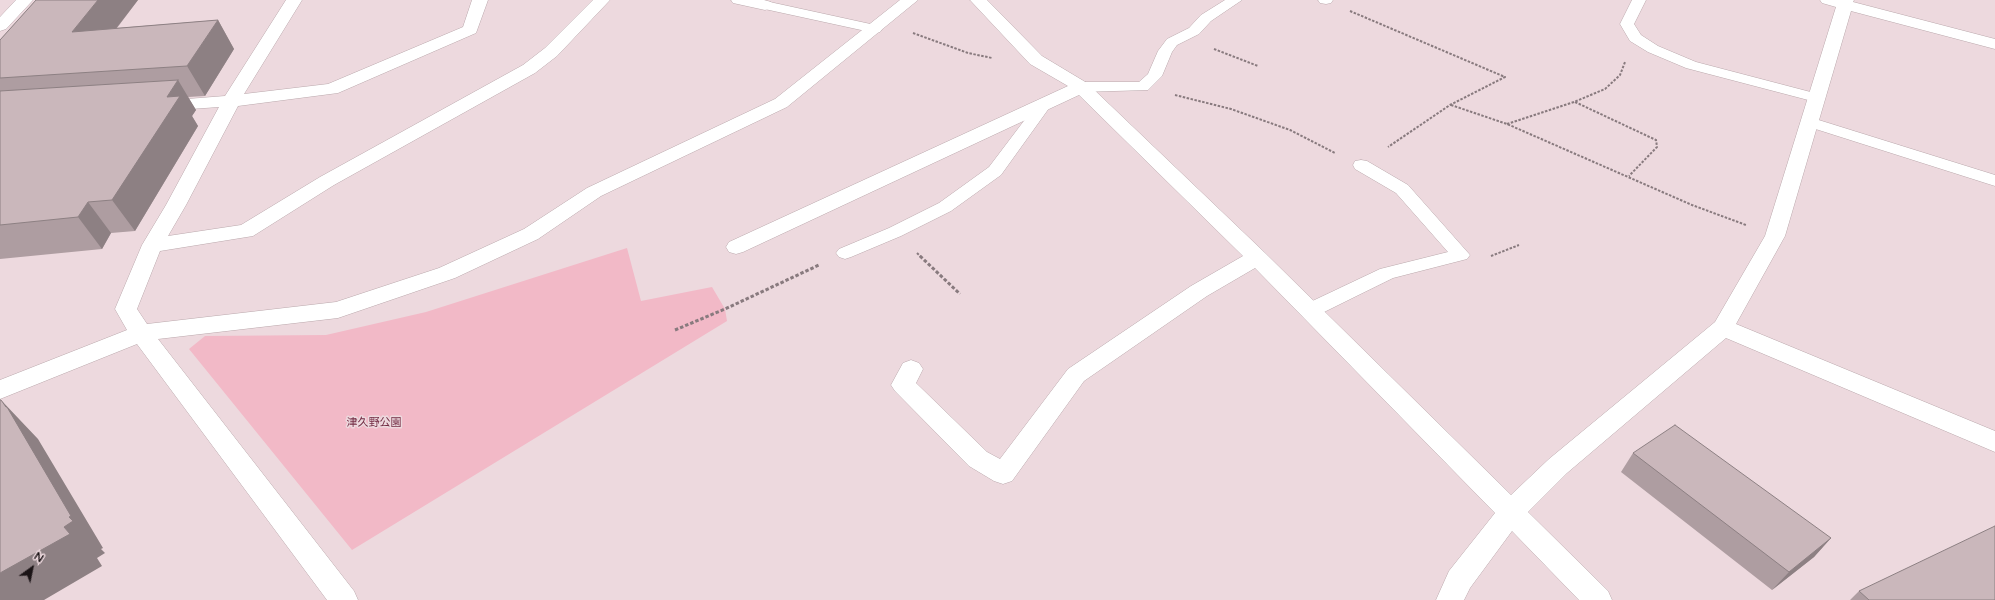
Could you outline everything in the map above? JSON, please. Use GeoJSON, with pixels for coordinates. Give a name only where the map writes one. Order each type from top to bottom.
{"type":"FeatureCollection","features":[{"type":"Feature","properties":{"kind":"street"},"geometry":{"type":"LineString","coordinates":[[0,26],[25,0]]}},
{"type":"Feature","properties":{"kind":"street"},"geometry":{"type":"LineString","coordinates":[[294,0],[231,101],[176,205],[152,245],[126,309],[141,333],[344,600]]}},
{"type":"Feature","properties":{"kind":"street"},"geometry":{"type":"LineString","coordinates":[[143,107],[231,101],[332,89],[470,30],[480,0]]}},
{"type":"Feature","properties":{"kind":"street"},"geometry":{"type":"LineString","coordinates":[[152,245],[246,231],[327,181],[529,69],[551,52],[602,0]]}},
{"type":"Feature","properties":{"kind":"street"},"geometry":{"type":"LineString","coordinates":[[740,0],[765,5]]}},
{"type":"Feature","properties":{"kind":"street"},"geometry":{"type":"LineString","coordinates":[[0,390],[141,333],[338,310],[447,274],[532,234],[594,192],[781,103],[910,0]]}},
{"type":"Feature","properties":{"kind":"street"},"geometry":{"type":"LineString","coordinates":[[978,0],[1036,60],[1081,87],[1258,257],[1598,600]]}},
{"type":"Feature","properties":{"kind":"street"},"geometry":{"type":"LineString","coordinates":[[1450,600],[1459,580],[1512,512],[1558,466],[1723,328],[1775,236],[1817,98],[1839,1],[1995,44]]}},
{"type":"Feature","properties":{"kind":"street"},"geometry":{"type":"LineString","coordinates":[[736,247],[1081,87]]}},
{"type":"Feature","properties":{"kind":"street"},"geometry":{"type":"LineString","coordinates":[[911,369],[903,385],[978,459],[1003,474],[1076,375],[1199,291],[1258,257]]}},
{"type":"Feature","properties":{"kind":"street"},"geometry":{"type":"LineString","coordinates":[[1723,328],[1995,442]]}},
{"type":"Feature","properties":{"kind":"lane"},"geometry":{"type":"LineString","coordinates":[[1081,87],[1143,87],[1155,76],[1165,51],[1172,42],[1194,31],[1206,18],[1235,0]]}},
{"type":"Feature","properties":{"kind":"lane"},"geometry":{"type":"LineString","coordinates":[[1639,0],[1627,24],[1635,38],[1653,49],[1691,65],[1817,98]]}},
{"type":"Feature","properties":{"kind":"lane"},"geometry":{"type":"LineString","coordinates":[[765,5],[878,26]]}},
{"type":"Feature","properties":{"kind":"lane"},"geometry":{"type":"LineString","coordinates":[[845,253],[895,232],[945,207],[995,171],[1044,104]]}},
{"type":"Feature","properties":{"kind":"lane"},"geometry":{"type":"LineString","coordinates":[[1809,122],[1995,181]]}},
{"type":"Feature","properties":{"kind":"lane"},"geometry":{"type":"LineString","coordinates":[[1311,310],[1387,273],[1461,255],[1402,189],[1361,165]]}},
{"type":"Feature","properties":{"kind":"path"},"geometry":{"type":"LineString","coordinates":[[1143,87],[1231,109],[1290,130],[1361,165],[1450,105],[1505,77],[1326,0]]}},
{"type":"Feature","properties":{"kind":"path"},"geometry":{"type":"LineString","coordinates":[[878,26],[968,53],[1002,60],[1036,60]]}},
{"type":"Feature","properties":{"kind":"path"},"geometry":{"type":"LineString","coordinates":[[1182,37],[1258,66]]}},
{"type":"Feature","properties":{"kind":"path"},"geometry":{"type":"LineString","coordinates":[[1507,124],[1574,102],[1606,89],[1620,75],[1635,38]]}},
{"type":"Feature","properties":{"kind":"path"},"geometry":{"type":"LineString","coordinates":[[1574,102],[1656,140],[1657,147],[1629,176]]}},
{"type":"Feature","properties":{"kind":"path"},"geometry":{"type":"LineString","coordinates":[[1450,105],[1507,124],[1629,176],[1692,205],[1775,236]]}},
{"type":"Feature","properties":{"kind":"path"},"geometry":{"type":"LineString","coordinates":[[895,232],[960,294]]}},
{"type":"Feature","properties":{"kind":"path"},"geometry":{"type":"LineString","coordinates":[[675,330],[725,309],[845,253]]}},
{"type":"Feature","properties":{"kind":"green space","name":"津久野公園"},"geometry":{"type":"Polygon","coordinates":[[[627,248],[641,301],[712,287],[725,309],[727,321],[352,550],[189,349],[205,336],[326,335],[426,312],[627,248]]]}},
{"type":"Feature","properties":{"kind":"building"},"geometry":{"type":"Polygon","coordinates":[[[36,0],[98,0],[72,32],[218,20],[187,66],[0,78],[0,40],[36,0]]]}},
{"type":"Feature","properties":{"kind":"building"},"geometry":{"type":"Polygon","coordinates":[[[178,80],[167,97],[180,96],[112,200],[88,202],[78,217],[0,225],[0,91],[178,80]]]}},
{"type":"Feature","properties":{"kind":"building"},"geometry":{"type":"Polygon","coordinates":[[[0,400],[7,407],[71,516],[69,517],[73,521],[64,527],[70,534],[0,573],[0,400]]]}},
{"type":"Feature","properties":{"kind":"building"},"geometry":{"type":"Polygon","coordinates":[[[1675,425],[1831,538],[1789,572],[1633,453],[1675,425]]]}},
{"type":"Feature","properties":{"kind":"building"},"geometry":{"type":"Polygon","coordinates":[[[1995,526],[1995,600],[1869,600],[1859,591],[1995,526]]]}}]}
